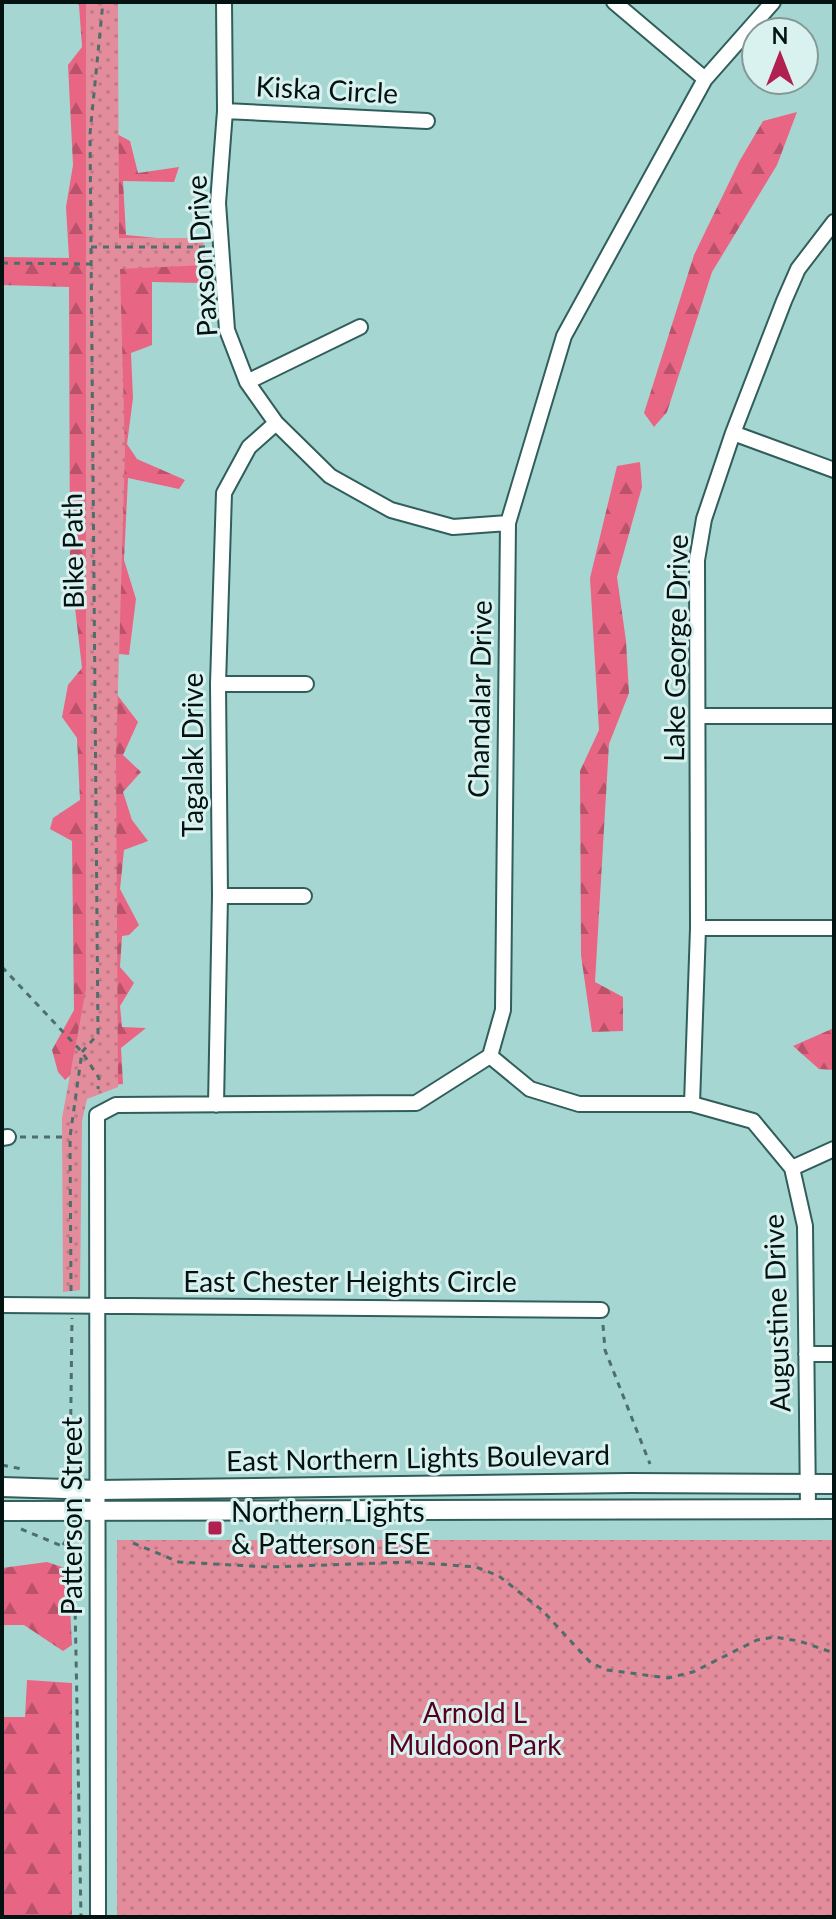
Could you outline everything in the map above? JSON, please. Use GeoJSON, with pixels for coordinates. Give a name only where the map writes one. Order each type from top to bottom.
{"type":"FeatureCollection","features":[{"type":"Feature","properties":{"kind":"main road","name":"East Northern Lights Boulevard"},"geometry":{"type":"LineString","coordinates":[[2,1487],[97,1490],[630,1483],[834,1484]]}},
{"type":"Feature","properties":{"kind":"main road","name":"East Northern Lights Boulevard"},"geometry":{"type":"LineString","coordinates":[[6,1519],[98,1511],[834,1509]]}},
{"type":"Feature","properties":{"kind":"street","name":"Paxson Drive"},"geometry":{"type":"LineString","coordinates":[[224,2],[225,111],[218,203],[227,330],[247,382],[276,423],[330,476],[391,510],[453,527],[508,523]]}},
{"type":"Feature","properties":{"kind":"street"},"geometry":{"type":"LineString","coordinates":[[614,2],[705,79]]}},
{"type":"Feature","properties":{"kind":"street","name":"Chandalar Drive"},"geometry":{"type":"LineString","coordinates":[[490,1056],[503,1010],[508,523],[564,336],[705,79],[773,2]]}},
{"type":"Feature","properties":{"kind":"street","name":"Kiska Circle"},"geometry":{"type":"LineString","coordinates":[[225,111],[427,121]]}},
{"type":"Feature","properties":{"kind":"street","name":"Lake George Drive"},"geometry":{"type":"LineString","coordinates":[[692,1104],[700,716],[697,560],[704,519],[733,433],[798,269],[834,222]]}},
{"type":"Feature","properties":{"kind":"street"},"geometry":{"type":"LineString","coordinates":[[247,382],[360,327]]}},
{"type":"Feature","properties":{"kind":"street","name":"Tagalak Drive"},"geometry":{"type":"LineString","coordinates":[[216,1105],[220,896],[218,684],[224,493],[249,447],[276,423]]}},
{"type":"Feature","properties":{"kind":"street"},"geometry":{"type":"LineString","coordinates":[[733,433],[834,470]]}},
{"type":"Feature","properties":{"kind":"street"},"geometry":{"type":"LineString","coordinates":[[218,684],[306,684]]}},
{"type":"Feature","properties":{"kind":"street"},"geometry":{"type":"LineString","coordinates":[[700,716],[834,716]]}},
{"type":"Feature","properties":{"kind":"street"},"geometry":{"type":"LineString","coordinates":[[220,896],[304,896]]}},
{"type":"Feature","properties":{"kind":"street"},"geometry":{"type":"LineString","coordinates":[[698,928],[834,928]]}},
{"type":"Feature","properties":{"kind":"street"},"geometry":{"type":"LineString","coordinates":[[216,1105],[416,1103],[490,1056]]}},
{"type":"Feature","properties":{"kind":"street","name":"Augustine Drive"},"geometry":{"type":"LineString","coordinates":[[490,1056],[530,1089],[579,1104],[692,1104],[753,1121],[792,1168],[805,1226],[808,1509]]}},
{"type":"Feature","properties":{"kind":"street","name":"Patterson Street"},"geometry":{"type":"LineString","coordinates":[[98,1917],[97,1115],[116,1105],[216,1105]]}},
{"type":"Feature","properties":{"kind":"street"},"geometry":{"type":"LineString","coordinates":[[792,1168],[834,1149]]}},
{"type":"Feature","properties":{"kind":"street","name":"East Chester Heights Circle"},"geometry":{"type":"LineString","coordinates":[[2,1305],[601,1310]]}},
{"type":"Feature","properties":{"kind":"street"},"geometry":{"type":"LineString","coordinates":[[806,1354],[834,1354]]}},
{"type":"Feature","properties":{"kind":"path","name":"Bike Path"},"geometry":{"type":"LineString","coordinates":[[70,1462],[70,1137],[82,1052],[98,1034],[90,134],[103,2]]}},
{"type":"Feature","properties":{"kind":"path"},"geometry":{"type":"LineString","coordinates":[[91,247],[222,247]]}},
{"type":"Feature","properties":{"kind":"path"},"geometry":{"type":"LineString","coordinates":[[2,263],[91,264]]}},
{"type":"Feature","properties":{"kind":"path"},"geometry":{"type":"LineString","coordinates":[[2,967],[82,1052],[99,1078],[98,1089]]}},
{"type":"Feature","properties":{"kind":"path"},"geometry":{"type":"LineString","coordinates":[[5,1138],[70,1137]]}},
{"type":"Feature","properties":{"kind":"path"},"geometry":{"type":"LineString","coordinates":[[601,1310],[605,1350],[650,1464]]}},
{"type":"Feature","properties":{"kind":"path"},"geometry":{"type":"LineString","coordinates":[[6,1519],[74,1551],[81,1917]]}},
{"type":"Feature","properties":{"kind":"path"},"geometry":{"type":"LineString","coordinates":[[63,1545],[71,1532]]}},
{"type":"Feature","properties":{"kind":"path"},"geometry":{"type":"LineString","coordinates":[[133,1543],[179,1562],[269,1567],[410,1562],[476,1567],[499,1576],[543,1611],[591,1663],[607,1670],[668,1678],[693,1672],[757,1640],[775,1637],[799,1641],[834,1653]]}},
{"type":"Feature","properties":{"kind":"green space"},"geometry":{"type":"Polygon","coordinates":[[[73,2],[115,2],[102,126],[130,141],[138,173],[179,167],[174,182],[123,181],[126,235],[199,242],[201,283],[152,282],[152,345],[131,353],[133,398],[127,444],[137,459],[185,480],[179,489],[128,478],[124,560],[136,599],[129,655],[91,651],[112,688],[138,722],[123,755],[141,772],[123,792],[132,820],[148,841],[124,850],[120,889],[139,925],[129,935],[122,936],[120,967],[134,983],[120,1006],[122,1027],[146,1028],[121,1048],[123,1084],[95,1086],[87,1060],[65,1080],[58,1072],[52,1050],[74,1010],[72,841],[50,829],[53,818],[80,800],[77,738],[62,717],[68,685],[82,668],[70,564],[69,287],[2,285],[2,257],[69,258],[66,207],[73,165],[68,65],[82,47],[79,5],[73,2]]]}},
{"type":"Feature","properties":{"kind":"green space"},"geometry":{"type":"Polygon","coordinates":[[[86,2],[118,2],[119,238],[203,238],[206,265],[120,269],[125,451],[116,758],[118,1087],[87,1099],[82,1121],[80,1290],[63,1292],[62,1118],[86,989],[86,2]]]}},
{"type":"Feature","properties":{"kind":"green space"},"geometry":{"type":"Polygon","coordinates":[[[797,112],[777,165],[712,272],[667,412],[654,427],[644,413],[694,255],[739,162],[763,121],[797,112]]]}},
{"type":"Feature","properties":{"kind":"green space"},"geometry":{"type":"Polygon","coordinates":[[[640,462],[642,487],[617,577],[629,693],[609,744],[595,982],[623,997],[623,1031],[592,1032],[581,955],[580,771],[599,730],[590,578],[617,466],[640,462]]]}},
{"type":"Feature","properties":{"kind":"green space"},"geometry":{"type":"Polygon","coordinates":[[[834,1028],[834,1070],[819,1069],[793,1046],[834,1028]]]}},
{"type":"Feature","properties":{"kind":"green space","name":"Arnold L Muldoon Park"},"geometry":{"type":"Polygon","coordinates":[[[117,1540],[834,1540],[834,1917],[117,1917],[117,1540]]]}},
{"type":"Feature","properties":{"kind":"green space"},"geometry":{"type":"Polygon","coordinates":[[[47,1562],[68,1569],[72,1645],[63,1651],[24,1625],[2,1625],[2,1568],[47,1562]]]}},
{"type":"Feature","properties":{"kind":"green space"},"geometry":{"type":"Polygon","coordinates":[[[27,1680],[72,1683],[72,1917],[2,1917],[2,1717],[25,1717],[27,1680]]]}},
{"type":"Feature","properties":{"kind":"place","name":"Northern Lights & Patterson ESE"},"geometry":{"type":"Point","coordinates":[215,1528]}}]}
